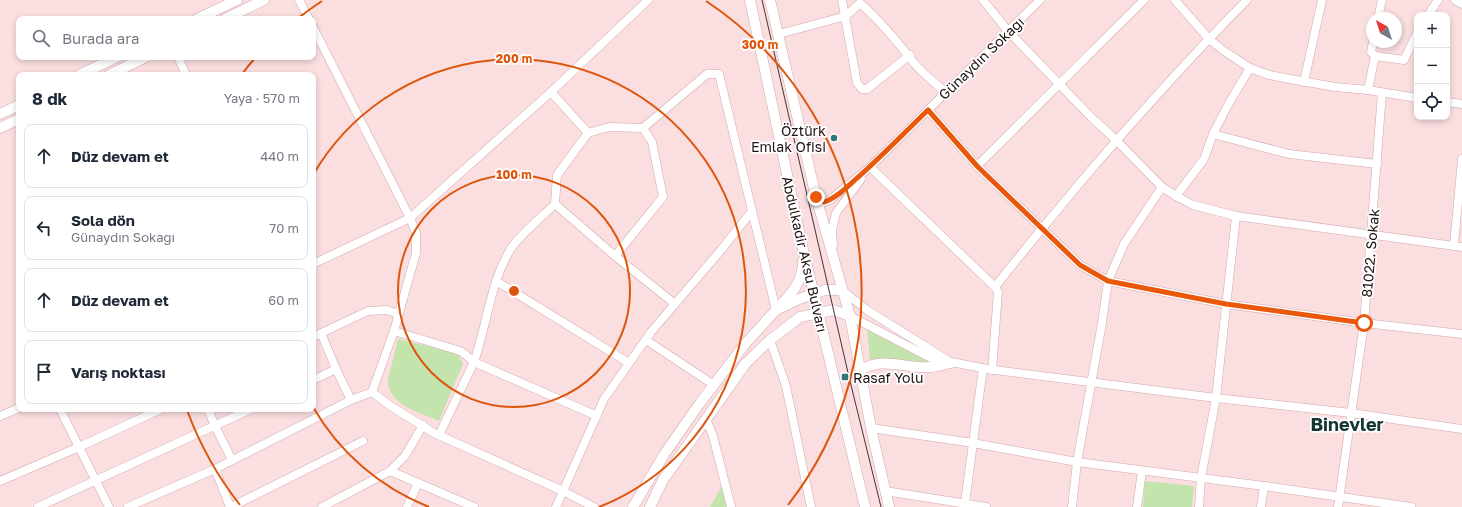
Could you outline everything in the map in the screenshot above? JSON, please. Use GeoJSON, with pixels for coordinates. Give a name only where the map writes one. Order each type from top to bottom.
{"type":"FeatureCollection","features":[{"type":"Feature","properties":{"kind":"main road"},"geometry":{"type":"LineString","coordinates":[[203,16],[237,0]]}},
{"type":"Feature","properties":{"kind":"main road"},"geometry":{"type":"LineString","coordinates":[[231,16],[264,0]]}},
{"type":"Feature","properties":{"kind":"main road","name":"Abdulkadir Aksu Bulvarı"},"geometry":{"type":"LineString","coordinates":[[750,0],[802,246],[865,507]]}},
{"type":"Feature","properties":{"kind":"main road"},"geometry":{"type":"LineString","coordinates":[[770,0],[816,197],[850,316],[871,428],[889,507]]}},
{"type":"Feature","properties":{"kind":"main road"},"geometry":{"type":"LineString","coordinates":[[85,72],[111,60]]}},
{"type":"Feature","properties":{"kind":"main road"},"geometry":{"type":"LineString","coordinates":[[115,72],[140,60]]}},
{"type":"Feature","properties":{"kind":"main road"},"geometry":{"type":"LineString","coordinates":[[0,114],[16,106]]}},
{"type":"Feature","properties":{"kind":"main road"},"geometry":{"type":"LineString","coordinates":[[0,128],[16,120]]}},
{"type":"Feature","properties":{"kind":"main road"},"geometry":{"type":"LineString","coordinates":[[634,507],[665,453],[714,385],[745,344],[796,287],[801,277],[803,268],[802,246]]}},
{"type":"Feature","properties":{"kind":"main road"},"geometry":{"type":"LineString","coordinates":[[776,310],[814,294],[829,290],[842,290]]}},
{"type":"Feature","properties":{"kind":"main road"},"geometry":{"type":"LineString","coordinates":[[650,507],[663,480],[746,363],[770,340],[800,317],[833,310],[850,316]]}},
{"type":"Feature","properties":{"kind":"main road"},"geometry":{"type":"LineString","coordinates":[[861,370],[868,365],[882,363],[929,367],[951,362]]}},
{"type":"Feature","properties":{"kind":"street"},"geometry":{"type":"LineString","coordinates":[[299,0],[307,16]]}},
{"type":"Feature","properties":{"kind":"street"},"geometry":{"type":"LineString","coordinates":[[316,263],[410,218],[551,92],[648,0]]}},
{"type":"Feature","properties":{"kind":"street"},"geometry":{"type":"LineString","coordinates":[[842,0],[857,83],[862,89],[867,90],[910,55]]}},
{"type":"Feature","properties":{"kind":"street"},"geometry":{"type":"LineString","coordinates":[[983,0],[1008,31],[1091,118],[1116,140],[1162,187],[1193,205],[1236,216],[1458,246],[1462,159]]}},
{"type":"Feature","properties":{"kind":"street","name":"Günaydın Sokağı"},"geometry":{"type":"LineString","coordinates":[[870,167],[1040,0]]}},
{"type":"Feature","properties":{"kind":"street"},"geometry":{"type":"LineString","coordinates":[[977,166],[1144,0]]}},
{"type":"Feature","properties":{"kind":"street"},"geometry":{"type":"LineString","coordinates":[[1175,0],[1209,39],[1250,68],[1269,75],[1304,82],[1414,98]]}},
{"type":"Feature","properties":{"kind":"street"},"geometry":{"type":"LineString","coordinates":[[995,287],[1042,228],[1116,140],[1247,0]]}},
{"type":"Feature","properties":{"kind":"street"},"geometry":{"type":"LineString","coordinates":[[1304,82],[1322,0]]}},
{"type":"Feature","properties":{"kind":"street"},"geometry":{"type":"LineString","coordinates":[[1379,12],[1382,0]]}},
{"type":"Feature","properties":{"kind":"street"},"geometry":{"type":"LineString","coordinates":[[1430,12],[1438,0]]}},
{"type":"Feature","properties":{"kind":"street"},"geometry":{"type":"LineString","coordinates":[[1455,0],[1462,4]]}},
{"type":"Feature","properties":{"kind":"street"},"geometry":{"type":"LineString","coordinates":[[779,34],[846,16],[862,1],[910,55],[915,63],[946,93]]}},
{"type":"Feature","properties":{"kind":"street"},"geometry":{"type":"LineString","coordinates":[[128,507],[215,469],[351,400],[372,392],[394,331],[416,253],[416,233],[410,218],[316,33]]}},
{"type":"Feature","properties":{"kind":"street"},"geometry":{"type":"LineString","coordinates":[[1372,48],[1371,52],[1375,56],[1404,60],[1414,39]]}},
{"type":"Feature","properties":{"kind":"street"},"geometry":{"type":"LineString","coordinates":[[1368,90],[1375,56]]}},
{"type":"Feature","properties":{"kind":"street"},"geometry":{"type":"LineString","coordinates":[[179,60],[185,72]]}},
{"type":"Feature","properties":{"kind":"street"},"geometry":{"type":"LineString","coordinates":[[1176,196],[1204,159],[1213,134],[1229,102],[1250,68]]}},
{"type":"Feature","properties":{"kind":"street"},"geometry":{"type":"LineString","coordinates":[[439,435],[474,362],[496,282],[513,245],[555,204],[557,175],[588,133],[609,127],[643,128],[707,74],[719,74],[776,310]]}},
{"type":"Feature","properties":{"kind":"street"},"geometry":{"type":"LineString","coordinates":[[551,92],[588,133]]}},
{"type":"Feature","properties":{"kind":"street","name":"81022. Sokak"},"geometry":{"type":"LineString","coordinates":[[1338,507],[1364,323],[1382,93]]}},
{"type":"Feature","properties":{"kind":"street"},"geometry":{"type":"LineString","coordinates":[[1450,102],[1462,104]]}},
{"type":"Feature","properties":{"kind":"street"},"geometry":{"type":"LineString","coordinates":[[928,110],[977,166],[1080,265],[1108,281],[1226,304],[1364,323],[1462,334]]}},
{"type":"Feature","properties":{"kind":"street"},"geometry":{"type":"LineString","coordinates":[[615,256],[663,197],[652,142],[643,128]]}},
{"type":"Feature","properties":{"kind":"street"},"geometry":{"type":"LineString","coordinates":[[1213,134],[1289,154],[1377,164]]}},
{"type":"Feature","properties":{"kind":"street"},"geometry":{"type":"LineString","coordinates":[[816,197],[824,202],[830,200],[870,167]]}},
{"type":"Feature","properties":{"kind":"street"},"geometry":{"type":"LineString","coordinates":[[833,257],[832,230],[836,213],[870,167]]}},
{"type":"Feature","properties":{"kind":"street"},"geometry":{"type":"LineString","coordinates":[[870,167],[995,287],[998,292],[992,370]]}},
{"type":"Feature","properties":{"kind":"street"},"geometry":{"type":"LineString","coordinates":[[1072,507],[1077,462],[1108,281],[1124,244],[1162,187]]}},
{"type":"Feature","properties":{"kind":"street"},"geometry":{"type":"LineString","coordinates":[[555,204],[615,256],[675,304]]}},
{"type":"Feature","properties":{"kind":"street"},"geometry":{"type":"LineString","coordinates":[[556,507],[604,399],[646,340],[752,211]]}},
{"type":"Feature","properties":{"kind":"street"},"geometry":{"type":"LineString","coordinates":[[1199,507],[1201,478],[1216,398],[1236,216]]}},
{"type":"Feature","properties":{"kind":"street"},"geometry":{"type":"LineString","coordinates":[[496,282],[629,363]]}},
{"type":"Feature","properties":{"kind":"street"},"geometry":{"type":"LineString","coordinates":[[842,290],[867,310],[951,362]]}},
{"type":"Feature","properties":{"kind":"street"},"geometry":{"type":"LineString","coordinates":[[351,400],[317,335],[368,311],[387,310],[398,314]]}},
{"type":"Feature","properties":{"kind":"street"},"geometry":{"type":"LineString","coordinates":[[850,316],[931,358],[992,370],[1351,413],[1462,429]]}},
{"type":"Feature","properties":{"kind":"street"},"geometry":{"type":"LineString","coordinates":[[394,331],[462,352],[474,362],[597,416]]}},
{"type":"Feature","properties":{"kind":"street"},"geometry":{"type":"LineString","coordinates":[[646,340],[714,385]]}},
{"type":"Feature","properties":{"kind":"street"},"geometry":{"type":"LineString","coordinates":[[770,340],[786,386],[811,507]]}},
{"type":"Feature","properties":{"kind":"street"},"geometry":{"type":"LineString","coordinates":[[965,503],[982,368]]}},
{"type":"Feature","properties":{"kind":"street"},"geometry":{"type":"LineString","coordinates":[[316,379],[336,369]]}},
{"type":"Feature","properties":{"kind":"street"},"geometry":{"type":"LineString","coordinates":[[372,392],[389,405],[439,435],[563,491],[594,507]]}},
{"type":"Feature","properties":{"kind":"street"},"geometry":{"type":"LineString","coordinates":[[0,416],[16,409]]}},
{"type":"Feature","properties":{"kind":"street"},"geometry":{"type":"LineString","coordinates":[[62,412],[109,507]]}},
{"type":"Feature","properties":{"kind":"street"},"geometry":{"type":"LineString","coordinates":[[0,481],[155,412]]}},
{"type":"Feature","properties":{"kind":"street"},"geometry":{"type":"LineString","coordinates":[[209,412],[232,460]]}},
{"type":"Feature","properties":{"kind":"street"},"geometry":{"type":"LineString","coordinates":[[38,507],[245,412]]}},
{"type":"Feature","properties":{"kind":"street"},"geometry":{"type":"LineString","coordinates":[[706,419],[713,436],[731,507]]}},
{"type":"Feature","properties":{"kind":"street"},"geometry":{"type":"LineString","coordinates":[[322,507],[390,471],[405,456],[423,425]]}},
{"type":"Feature","properties":{"kind":"street"},"geometry":{"type":"LineString","coordinates":[[871,428],[973,443],[1077,462],[1411,507]]}},
{"type":"Feature","properties":{"kind":"street"},"geometry":{"type":"LineString","coordinates":[[215,469],[231,507],[363,441]]}},
{"type":"Feature","properties":{"kind":"street"},"geometry":{"type":"LineString","coordinates":[[390,471],[474,507]]}},
{"type":"Feature","properties":{"kind":"street"},"geometry":{"type":"LineString","coordinates":[[1137,507],[1142,471]]}},
{"type":"Feature","properties":{"kind":"street"},"geometry":{"type":"LineString","coordinates":[[407,507],[418,483]]}},
{"type":"Feature","properties":{"kind":"street"},"geometry":{"type":"LineString","coordinates":[[1261,507],[1264,486]]}},
{"type":"Feature","properties":{"kind":"street"},"geometry":{"type":"LineString","coordinates":[[885,491],[986,507]]}},
{"type":"Feature","properties":{"kind":"green space"},"geometry":{"type":"Polygon","coordinates":[[[867,329],[876,332],[932,363],[870,360],[867,329]]]}},
{"type":"Feature","properties":{"kind":"green space"},"geometry":{"type":"Polygon","coordinates":[[[398,339],[457,353],[463,364],[439,421],[416,412],[402,404],[391,392],[388,381],[398,339]]]}},
{"type":"Feature","properties":{"kind":"green space"},"geometry":{"type":"Polygon","coordinates":[[[1145,481],[1194,486],[1192,507],[1143,507],[1145,481]]]}},
{"type":"Feature","properties":{"kind":"green space"},"geometry":{"type":"Polygon","coordinates":[[[722,486],[727,507],[710,507],[722,486]]]}},
{"type":"Feature","properties":{"kind":"tram line"},"geometry":{"type":"LineString","coordinates":[[762,0],[849,377],[881,507]]}},
{"type":"Feature","properties":{"kind":"place","name":"Öztürk Emlak Ofisi"},"geometry":{"type":"Point","coordinates":[834,138]}},
{"type":"Feature","properties":{"kind":"place","name":"Rasaf Yolu"},"geometry":{"type":"Point","coordinates":[845,377]}},
{"type":"Feature","properties":{"kind":"district","name":"Binevler"},"geometry":{"type":"Point","coordinates":[1347,424]}},
{"type":"Feature","properties":{"kind":"route"},"geometry":{"type":"LineString","coordinates":[[816,197],[824,202],[830,200],[842,191],[870,167],[928,110],[977,166],[1006,192],[1080,265],[1108,281],[1226,304],[1364,323]]}}]}
